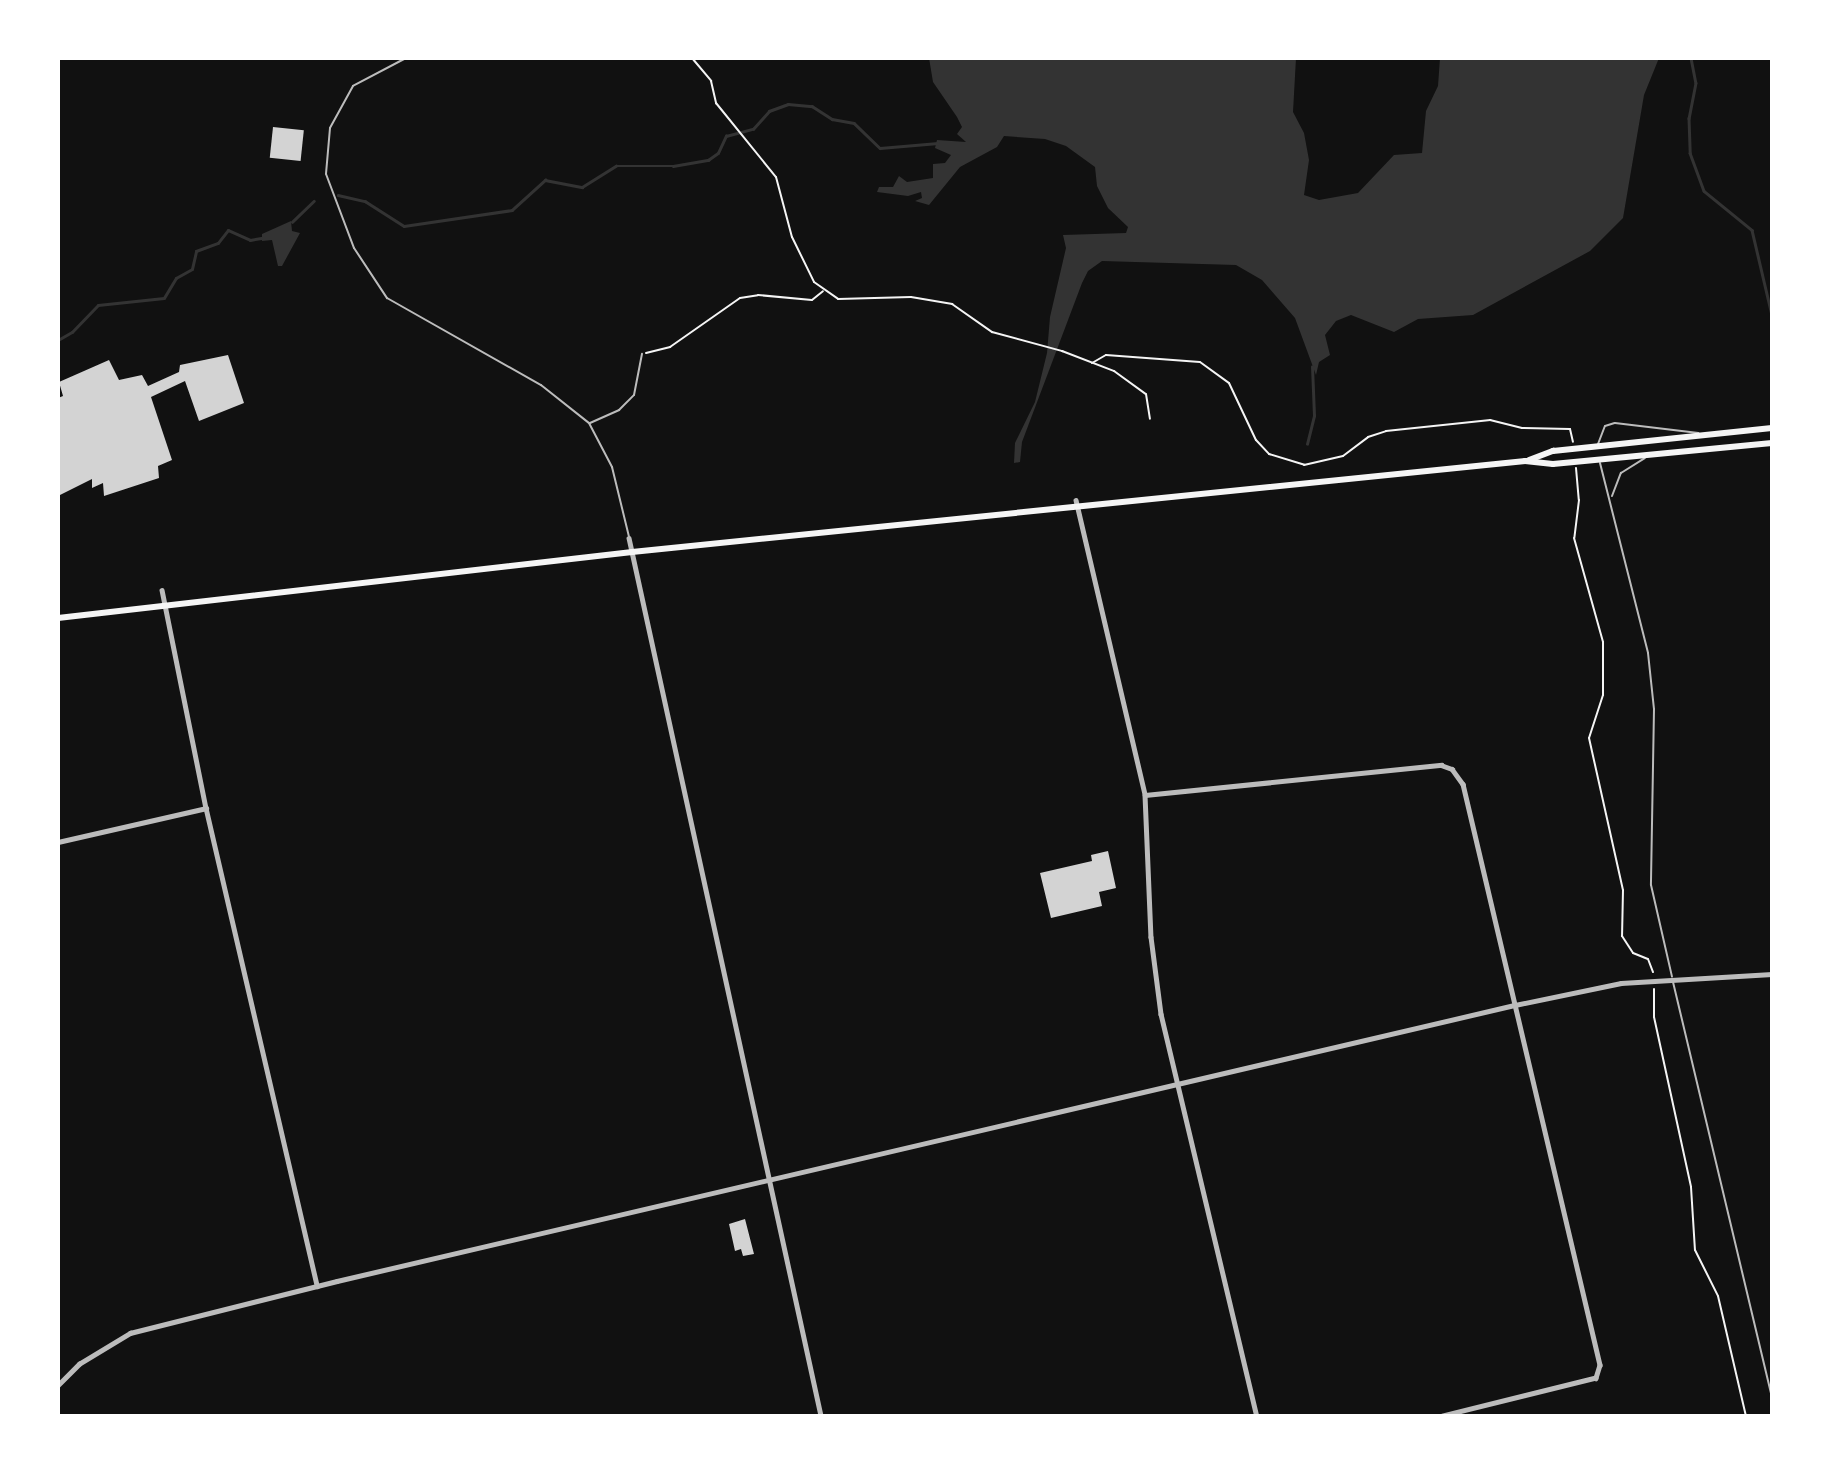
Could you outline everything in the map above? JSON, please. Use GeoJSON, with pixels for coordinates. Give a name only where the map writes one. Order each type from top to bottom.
{"type":"FeatureCollection","features":[{"type":"Feature","properties":{"kind":"main road"},"geometry":{"type":"LineString","coordinates":[[1525,461],[1553,451],[1772,428]]}},
{"type":"Feature","properties":{"kind":"main road"},"geometry":{"type":"LineString","coordinates":[[58,618],[1077,504],[1525,461],[1599,459],[1772,443]]}},
{"type":"Feature","properties":{"kind":"street"},"geometry":{"type":"LineString","coordinates":[[1077,504],[1145,795],[1155,972],[1257,1416]]}},
{"type":"Feature","properties":{"kind":"street"},"geometry":{"type":"LineString","coordinates":[[629,538],[821,1416]]}},
{"type":"Feature","properties":{"kind":"street"},"geometry":{"type":"LineString","coordinates":[[162,590],[206,808],[317,1286]]}},
{"type":"Feature","properties":{"kind":"street"},"geometry":{"type":"LineString","coordinates":[[1145,795],[1412,767],[1452,769],[1467,798],[1600,1365],[1596,1378],[1443,1416]]}},
{"type":"Feature","properties":{"kind":"street"},"geometry":{"type":"LineString","coordinates":[[58,842],[206,808]]}},
{"type":"Feature","properties":{"kind":"street"},"geometry":{"type":"LineString","coordinates":[[58,1385],[79,1364],[130,1333],[317,1286],[768,1178],[1179,1085],[1515,1005],[1621,983],[1772,974]]}},
{"type":"Feature","properties":{"kind":"lane"},"geometry":{"type":"LineString","coordinates":[[406,58],[352,86],[330,128],[326,174],[354,248],[387,298],[541,385],[589,424],[612,467],[629,538]]}},
{"type":"Feature","properties":{"kind":"lane"},"geometry":{"type":"LineString","coordinates":[[589,424],[617,411],[634,395],[642,354]]}},
{"type":"Feature","properties":{"kind":"lane"},"geometry":{"type":"LineString","coordinates":[[1709,435],[1615,423],[1605,426],[1598,445],[1599,459],[1612,496],[1648,653],[1654,709],[1651,885],[1772,1398]]}},
{"type":"Feature","properties":{"kind":"lane"},"geometry":{"type":"LineString","coordinates":[[1612,496],[1629,464],[1654,454]]}},
{"type":"Feature","properties":{"kind":"path"},"geometry":{"type":"LineString","coordinates":[[692,58],[702,65],[716,103],[776,177],[792,237],[814,282],[843,300],[940,300],[964,310],[992,332],[1062,351],[1114,371],[1146,394],[1150,419]]}},
{"type":"Feature","properties":{"kind":"path"},"geometry":{"type":"LineString","coordinates":[[642,354],[670,347],[740,298],[812,300],[825,290]]}},
{"type":"Feature","properties":{"kind":"path"},"geometry":{"type":"LineString","coordinates":[[1092,363],[1106,355],[1200,362],[1229,383],[1256,440],[1269,454],[1304,465],[1343,456],[1368,437],[1386,431],[1490,420],[1522,428],[1570,429],[1573,442]]}},
{"type":"Feature","properties":{"kind":"path"},"geometry":{"type":"LineString","coordinates":[[1576,468],[1579,500],[1574,538],[1603,642],[1603,695],[1589,737],[1623,890],[1622,936],[1653,969]]}},
{"type":"Feature","properties":{"kind":"path"},"geometry":{"type":"LineString","coordinates":[[1654,990],[1654,1017],[1691,1187],[1695,1250],[1718,1296],[1746,1416]]}},
{"type":"Feature","properties":{"kind":"shaded area"},"geometry":{"type":"Polygon","coordinates":[[[929,58],[1296,58],[1293,112],[1304,133],[1309,160],[1304,195],[1319,200],[1358,193],[1394,155],[1422,153],[1426,111],[1438,86],[1440,58],[1659,58],[1644,95],[1623,218],[1590,251],[1473,315],[1418,319],[1394,332],[1351,315],[1336,321],[1325,335],[1330,355],[1319,362],[1316,375],[1295,318],[1262,280],[1236,265],[1102,261],[1088,271],[1082,283],[1022,442],[1020,462],[1014,463],[1015,443],[1035,402],[1047,353],[1050,317],[1066,248],[1063,235],[1126,233],[1128,227],[1108,208],[1097,186],[1095,167],[1066,146],[1045,139],[1004,136],[997,147],[960,167],[929,205],[915,201],[922,198],[921,192],[908,196],[877,192],[879,187],[893,187],[899,176],[907,182],[933,178],[933,164],[945,163],[951,155],[935,148],[937,140],[966,142],[957,134],[962,127],[957,117],[933,82],[929,58]]]}},
{"type":"Feature","properties":{"kind":"shaded area"},"geometry":{"type":"Polygon","coordinates":[[[291,221],[292,231],[300,233],[282,266],[278,266],[272,240],[262,241],[262,234],[291,221]]]}},
{"type":"Feature","properties":{"kind":"building"},"geometry":{"type":"Polygon","coordinates":[[[273,127],[304,130],[301,161],[270,158],[273,127]]]}},
{"type":"Feature","properties":{"kind":"building"},"geometry":{"type":"Polygon","coordinates":[[[228,355],[244,403],[199,421],[185,381],[151,397],[172,460],[158,466],[159,478],[104,496],[103,483],[92,488],[92,479],[58,496],[58,398],[63,396],[59,382],[109,360],[119,380],[142,375],[148,386],[179,372],[180,365],[228,355]]]}},
{"type":"Feature","properties":{"kind":"building"},"geometry":{"type":"Polygon","coordinates":[[[1108,851],[1116,888],[1099,892],[1102,906],[1051,918],[1040,873],[1092,861],[1091,855],[1108,851]]]}},
{"type":"Feature","properties":{"kind":"building"},"geometry":{"type":"Polygon","coordinates":[[[745,1219],[754,1254],[743,1256],[741,1249],[735,1251],[729,1224],[745,1219]]]}},
{"type":"Feature","properties":{"kind":"waterway"},"geometry":{"type":"LineString","coordinates":[[1691,58],[1696,83],[1689,118],[1690,153],[1704,191],[1752,230],[1772,315]]}},
{"type":"Feature","properties":{"kind":"waterway"},"geometry":{"type":"LineString","coordinates":[[338,195],[365,201],[404,226],[512,210],[545,180],[582,187],[616,166],[673,166],[708,160],[718,153],[726,136],[753,129],[769,111],[788,104],[812,106],[832,119],[854,123],[880,148],[938,143]]}},
{"type":"Feature","properties":{"kind":"waterway"},"geometry":{"type":"LineString","coordinates":[[292,222],[314,201]]}},
{"type":"Feature","properties":{"kind":"waterway"},"geometry":{"type":"LineString","coordinates":[[58,340],[72,332],[98,305],[164,298],[176,278],[192,269],[196,251],[218,243],[228,230],[250,240],[261,238]]}},
{"type":"Feature","properties":{"kind":"waterway"},"geometry":{"type":"LineString","coordinates":[[1307,444],[1314,416],[1312,367]]}}]}
